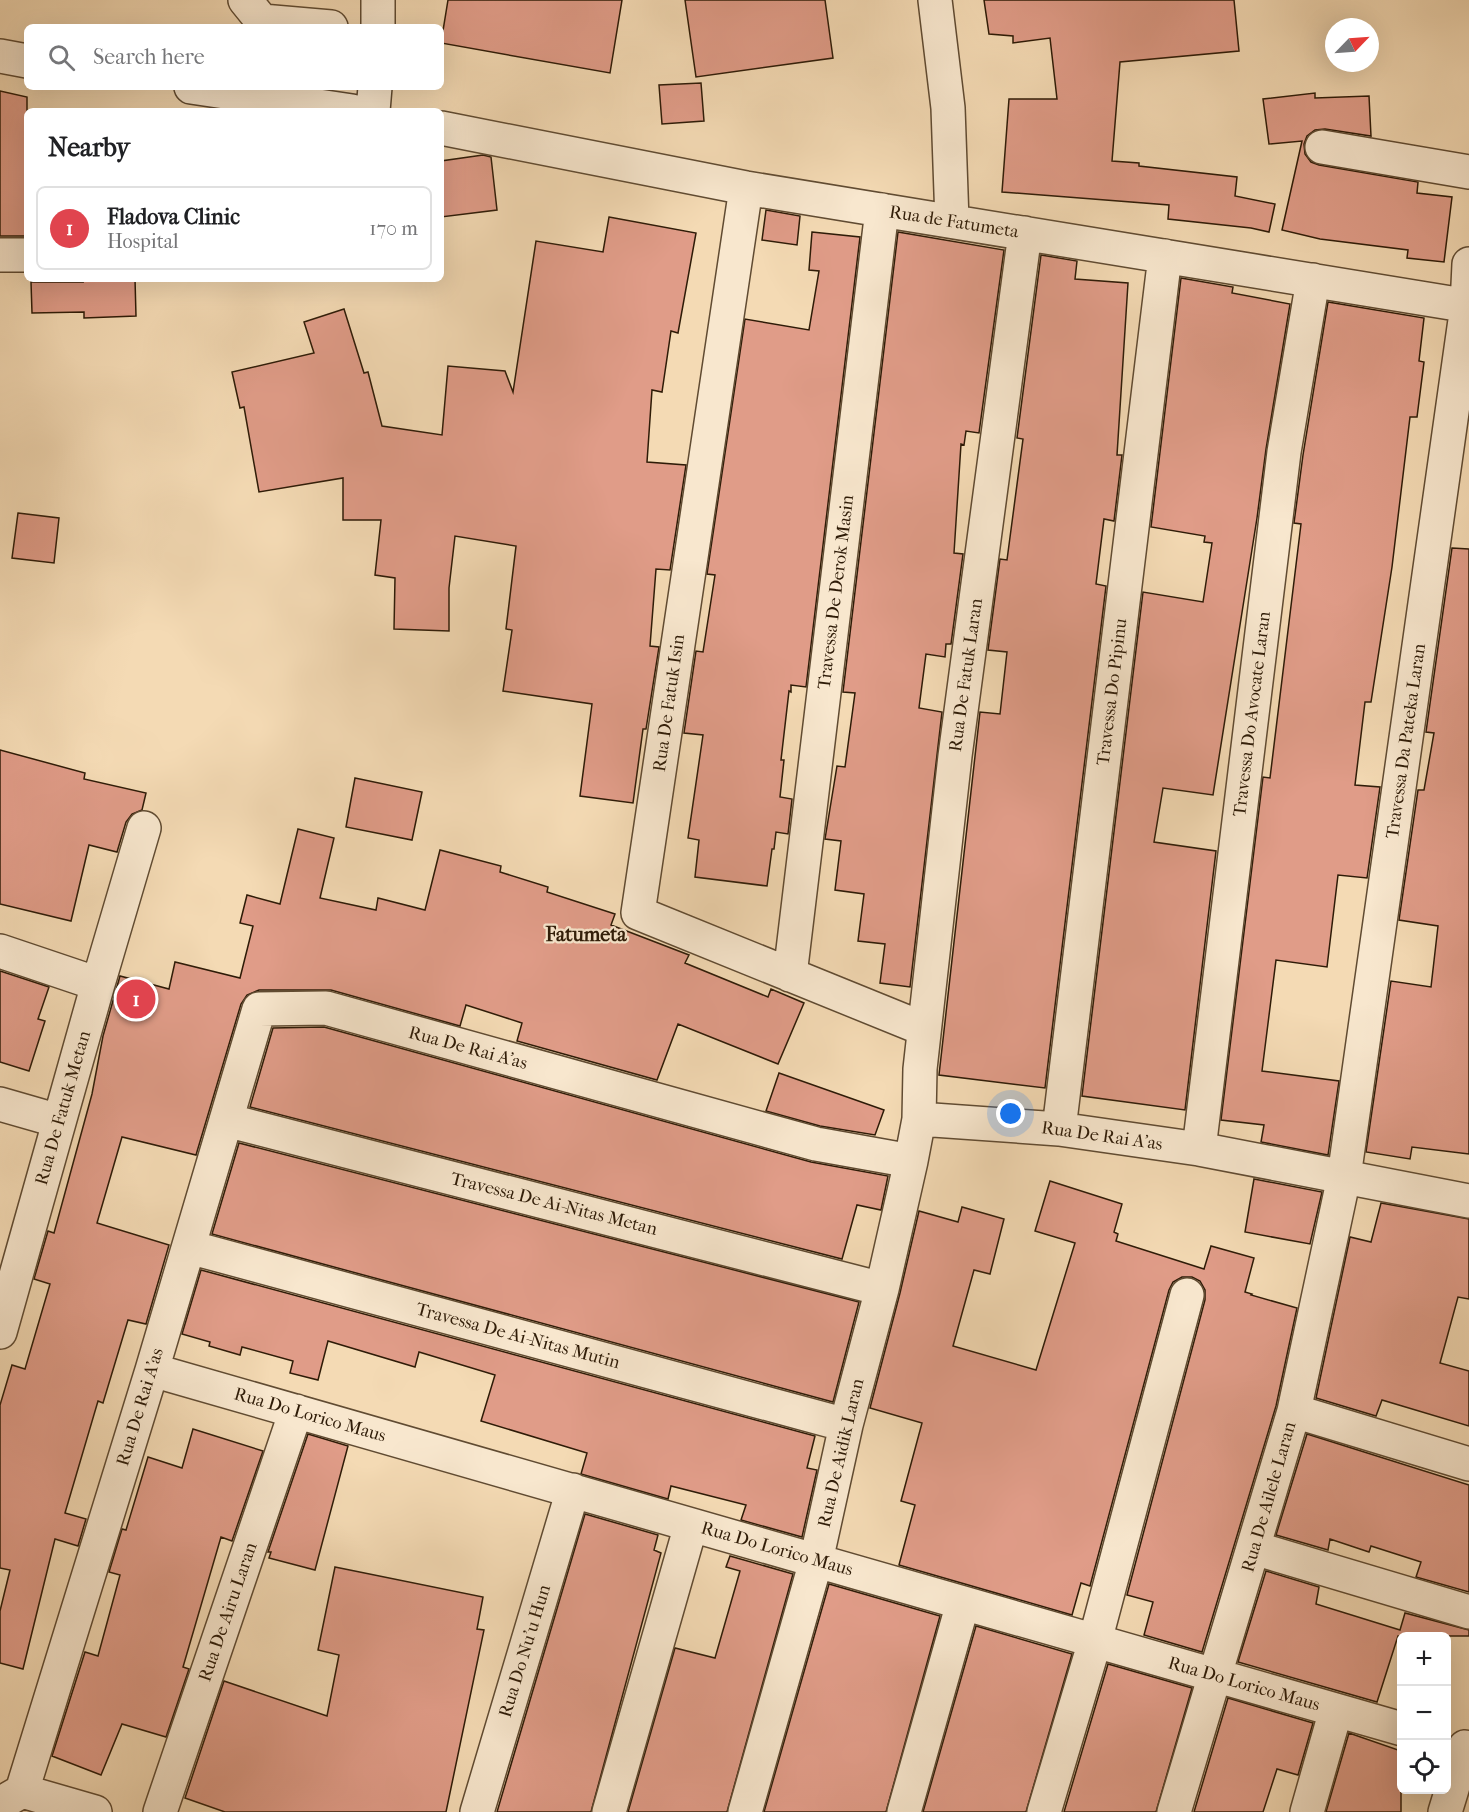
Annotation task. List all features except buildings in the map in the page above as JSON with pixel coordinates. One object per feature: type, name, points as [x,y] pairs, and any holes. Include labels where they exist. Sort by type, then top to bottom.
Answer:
[{"type":"street","points":[[245,0],[262,21],[296,24]]},
{"type":"street","points":[[378,0],[378,24]]},
{"type":"street","points":[[935,0],[948,108],[952,221]]},
{"type":"street","points":[[0,56],[24,60]]},
{"type":"street","points":[[211,90],[332,108]]},
{"type":"street","points":[[373,108],[375,90]]},
{"type":"street","name":"Rua de Fatumeta","points":[[444,129],[746,188],[1468,306]]},
{"type":"street","points":[[1322,147],[1469,172]]},
{"type":"street","name":"Rua De Fatuk Isin","points":[[746,188],[638,914],[924,1029]]},
{"type":"street","name":"Travessa De Derok Masin","points":[[790,975],[882,210]]},
{"type":"street","name":"Rua De Fatuk Laran","points":[[919,1119],[920,1069],[955,756],[1025,233]]},
{"type":"street","points":[[0,255],[24,255]]},
{"type":"street","name":"Travessa Do Pipinu","points":[[1059,1129],[1165,256]]},
{"type":"street","name":"Travessa Da Pateka Laran","points":[[1344,1177],[1468,306],[1469,264]]},
{"type":"street","name":"Travessa Do Avocate Laran","points":[[1199,1149],[1284,452],[1313,280]]},
{"type":"street","name":"Rua De Fatuk Metan","points":[[0,1332],[8,1272],[60,1121],[144,828]]},
{"type":"street","points":[[0,951],[98,984]]},
{"type":"street","name":"Rua De Rai A’as","points":[[11,1797],[152,1370],[259,1009],[326,1008],[816,1144],[911,1161]]},
{"type":"street","points":[[0,1104],[60,1121]]},
{"type":"street","points":[[911,1161],[919,1119]]},
{"type":"street","name":"Rua De Rai A’as","points":[[919,1119],[1059,1129],[1199,1149],[1469,1201]]},
{"type":"street","name":"Travessa De Ai-Nitas Metan","points":[[226,1120],[882,1289]]},
{"type":"street","name":"Rua De Aidik Laran","points":[[745,1812],[816,1561],[846,1425],[882,1289],[911,1161]]},
{"type":"street","name":"Rua De Ailele Laran","points":[[1174,1812],[1294,1411],[1344,1177]]},
{"type":"street","name":"Travessa De Ai-Nitas Mutin","points":[[189,1247],[846,1425]]},
{"type":"street","points":[[1044,1812],[1095,1641],[1187,1295]]},
{"type":"street","name":"Rua Do Lorico Maus","points":[[152,1370],[1397,1728]]},
{"type":"street","name":"Rua De Airu Laran","points":[[160,1812],[296,1411]]},
{"type":"street","points":[[1294,1411],[1469,1464]]},
{"type":"street","name":"Rua Do Nu’u Hun","points":[[477,1812],[573,1490]]},
{"type":"street","points":[[609,1812],[691,1525]]},
{"type":"street","points":[[1254,1548],[1469,1611]]},
{"type":"street","points":[[904,1812],[963,1603]]},
{"type":"street","points":[[1307,1812],[1336,1710]]},
{"type":"street","points":[[1445,1812],[1460,1746]]},
{"type":"street","points":[[11,1797],[95,1812]]},
{"type":"place","name":"Fladova Clinic","points":[[136,999]]},
{"type":"district","name":"Fatumeta","points":[[586,934]]}]
